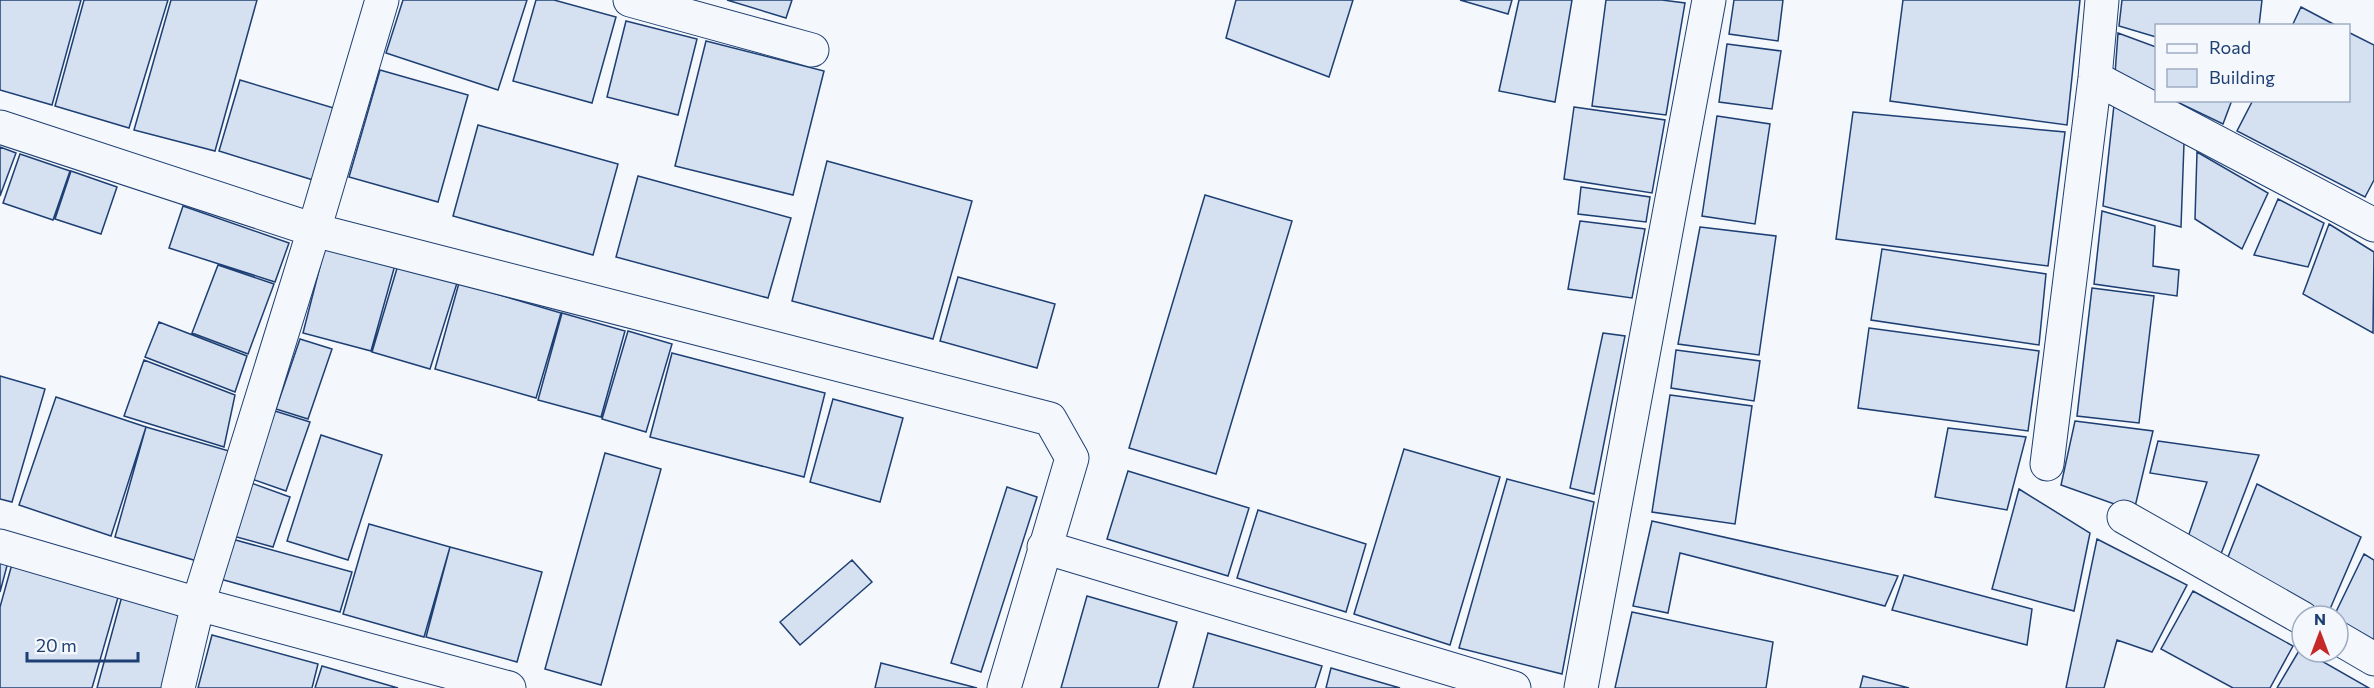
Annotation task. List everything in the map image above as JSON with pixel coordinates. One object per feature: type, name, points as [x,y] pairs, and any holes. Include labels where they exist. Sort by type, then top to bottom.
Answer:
[{"type":"street","points":[[178,688],[198,604],[314,230],[382,0]]},
{"type":"street","points":[[630,0],[812,50]]},
{"type":"street","points":[[1581,688],[1709,0]]},
{"type":"street","points":[[2047,465],[2095,78],[2102,0]]},
{"type":"street","points":[[2095,78],[2374,225]]},
{"type":"street","points":[[0,127],[314,230],[1050,419],[1072,458],[1004,688]]},
{"type":"street","points":[[2124,517],[2290,611]]},
{"type":"street","points":[[0,546],[198,604],[509,688]]},
{"type":"street","points":[[1044,547],[1514,688]]},
{"type":"street","points":[[2350,645],[2374,659]]},
{"type":"building","points":[[0,0],[81,0],[52,105],[0,90]]},
{"type":"building","points":[[84,0],[168,0],[129,128],[55,106]]},
{"type":"building","points":[[171,0],[257,0],[215,151],[134,130]]},
{"type":"building","points":[[403,0],[527,0],[498,90],[386,53]]},
{"type":"building","points":[[536,0],[554,0],[616,17],[592,103],[513,81]]},
{"type":"building","points":[[727,0],[792,0],[786,18]]},
{"type":"building","points":[[1236,0],[1353,0],[1329,77],[1226,38]]},
{"type":"building","points":[[1460,0],[1512,0],[1508,14]]},
{"type":"building","points":[[1519,0],[1572,0],[1555,102],[1499,91]]},
{"type":"building","points":[[1606,0],[1662,0],[1685,3],[1666,115],[1592,106]]},
{"type":"building","points":[[1734,0],[1783,0],[1778,41],[1729,34]]},
{"type":"building","points":[[1903,0],[2080,0],[2067,125],[1890,101]]},
{"type":"building","points":[[2122,0],[2262,0],[2259,24],[2155,24],[2155,37],[2119,26]]},
{"type":"building","points":[[2301,7],[2333,24],[2293,24]]},
{"type":"building","points":[[626,21],[697,39],[678,115],[607,97]]},
{"type":"building","points":[[2118,33],[2155,47],[2155,93],[2115,74]]},
{"type":"building","points":[[2350,33],[2374,45],[2374,180],[2365,197],[2237,131],[2252,102],[2350,102]]},
{"type":"building","points":[[706,41],[824,71],[793,195],[675,166]]},
{"type":"building","points":[[1727,44],[1781,51],[1772,109],[1719,102]]},
{"type":"building","points":[[380,70],[468,95],[438,202],[349,177]]},
{"type":"building","points":[[240,80],[347,112],[326,184],[219,151]]},
{"type":"building","points":[[2177,102],[2231,102],[2223,124]]},
{"type":"building","points":[[2114,105],[2184,143],[2181,227],[2103,206]]},
{"type":"building","points":[[1574,107],[1665,120],[1652,193],[1564,179]]},
{"type":"building","points":[[1853,112],[2065,132],[2048,266],[1836,239]]},
{"type":"building","points":[[1717,116],[1770,124],[1755,224],[1702,216]]},
{"type":"building","points":[[478,125],[618,164],[593,255],[453,216]]},
{"type":"building","points":[[0,147],[16,153],[0,196]]},
{"type":"building","points":[[2197,152],[2268,193],[2242,249],[2195,219]]},
{"type":"building","points":[[20,154],[70,171],[53,220],[3,203]]},
{"type":"building","points":[[827,161],[972,201],[933,339],[792,301]]},
{"type":"building","points":[[71,171],[117,187],[101,234],[55,219]]},
{"type":"building","points":[[638,176],[791,218],[768,298],[616,257]]},
{"type":"building","points":[[1581,187],[1650,197],[1646,222],[1578,214]]},
{"type":"building","points":[[1205,195],[1292,221],[1216,474],[1129,448]]},
{"type":"building","points":[[2278,199],[2324,223],[2308,267],[2254,255]]},
{"type":"building","points":[[183,206],[289,243],[275,282],[169,248]]},
{"type":"building","points":[[2102,211],[2155,226],[2153,266],[2179,270],[2177,296],[2094,284]]},
{"type":"building","points":[[1580,221],[1645,229],[1632,298],[1568,289]]},
{"type":"building","points":[[2329,224],[2374,252],[2373,333],[2303,294]]},
{"type":"building","points":[[1700,227],[1776,236],[1759,355],[1678,344]]},
{"type":"building","points":[[325,247],[395,265],[371,351],[303,333]]},
{"type":"building","points":[[1882,249],[2046,274],[2039,345],[1871,320]]},
{"type":"building","points":[[218,265],[274,284],[248,354],[192,333]]},
{"type":"building","points":[[398,265],[457,283],[430,369],[372,352]]},
{"type":"building","points":[[958,277],[1055,304],[1037,368],[940,341]]},
{"type":"building","points":[[459,283],[561,313],[536,398],[435,369]]},
{"type":"building","points":[[2092,288],[2154,296],[2139,423],[2077,416]]},
{"type":"building","points":[[562,313],[625,331],[601,417],[538,400]]},
{"type":"building","points":[[159,322],[247,356],[235,392],[145,357]]},
{"type":"building","points":[[1869,328],[2039,351],[2028,431],[1858,408]]},
{"type":"building","points":[[628,331],[672,344],[646,432],[602,419]]},
{"type":"building","points":[[1603,333],[1625,336],[1594,494],[1570,488]]},
{"type":"building","points":[[300,339],[332,349],[308,419],[276,409]]},
{"type":"building","points":[[1676,350],[1760,361],[1754,401],[1671,388]]},
{"type":"building","points":[[672,353],[825,393],[804,477],[650,437]]},
{"type":"building","points":[[144,360],[235,395],[224,447],[124,416]]},
{"type":"building","points":[[0,376],[45,389],[12,502],[0,499]]},
{"type":"building","points":[[1670,395],[1752,406],[1735,524],[1652,512]]},
{"type":"building","points":[[56,397],[146,427],[111,536],[19,505]]},
{"type":"building","points":[[833,399],[903,418],[880,502],[810,482]]},
{"type":"building","points":[[275,411],[310,422],[286,491],[252,479]]},
{"type":"building","points":[[2075,421],[2153,431],[2134,511],[2061,485]]},
{"type":"building","points":[[146,427],[229,451],[197,561],[115,537]]},
{"type":"building","points":[[1948,428],[2026,437],[2007,510],[1935,497]]},
{"type":"building","points":[[321,435],[382,455],[348,560],[287,541]]},
{"type":"building","points":[[2158,441],[2259,455],[2219,559],[2188,537],[2207,482],[2150,473]]},
{"type":"building","points":[[1404,449],[1500,477],[1450,645],[1354,614]]},
{"type":"building","points":[[605,453],[661,469],[601,685],[545,669]]},
{"type":"building","points":[[1128,471],[1249,508],[1228,576],[1107,539]]},
{"type":"building","points":[[1507,479],[1594,502],[1562,674],[1459,648]]},
{"type":"building","points":[[251,483],[290,497],[273,547],[233,536]]},
{"type":"building","points":[[2257,484],[2361,537],[2332,604],[2305,604],[2226,562]]},
{"type":"building","points":[[1007,487],[1037,497],[981,672],[951,663]]},
{"type":"building","points":[[2019,489],[2090,533],[2074,611],[1992,589]]},
{"type":"building","points":[[1258,510],[1366,544],[1346,612],[1237,578]]},
{"type":"building","points":[[1652,521],[1898,576],[1885,606],[1680,553],[1668,613],[1633,606]]},
{"type":"building","points":[[369,524],[450,547],[424,637],[343,614]]},
{"type":"building","points":[[232,539],[352,572],[340,612],[220,579]]},
{"type":"building","points":[[2097,539],[2187,585],[2152,652],[2117,640],[2104,688],[2066,688]]},
{"type":"building","points":[[450,547],[542,572],[517,662],[426,637]]},
{"type":"building","points":[[2364,554],[2374,560],[2374,642],[2350,629],[2350,604],[2340,604]]},
{"type":"building","points":[[0,559],[8,562],[0,592]]},
{"type":"building","points":[[852,560],[872,582],[800,645],[780,622]]},
{"type":"building","points":[[12,564],[119,594],[92,688],[0,688],[0,607]]},
{"type":"building","points":[[1904,575],[2032,609],[2027,645],[1892,610]]},
{"type":"building","points":[[2193,591],[2290,644],[2290,651],[2270,688],[2233,688],[2161,649]]},
{"type":"building","points":[[122,596],[185,612],[165,688],[97,688]]},
{"type":"building","points":[[1087,596],[1177,622],[1158,688],[1061,688]]},
{"type":"building","points":[[1632,612],[1773,642],[1766,688],[1615,688]]},
{"type":"building","points":[[1208,633],[1322,666],[1315,688],[1193,688]]},
{"type":"building","points":[[212,635],[318,664],[312,688],[198,688]]},
{"type":"building","points":[[881,663],[977,688],[875,688]]},
{"type":"building","points":[[2291,664],[2327,664],[2369,688],[2277,688]]},
{"type":"building","points":[[322,666],[398,688],[315,688]]},
{"type":"building","points":[[1331,668],[1400,688],[1326,688]]},
{"type":"building","points":[[1863,676],[1909,688],[1860,688]]}]
